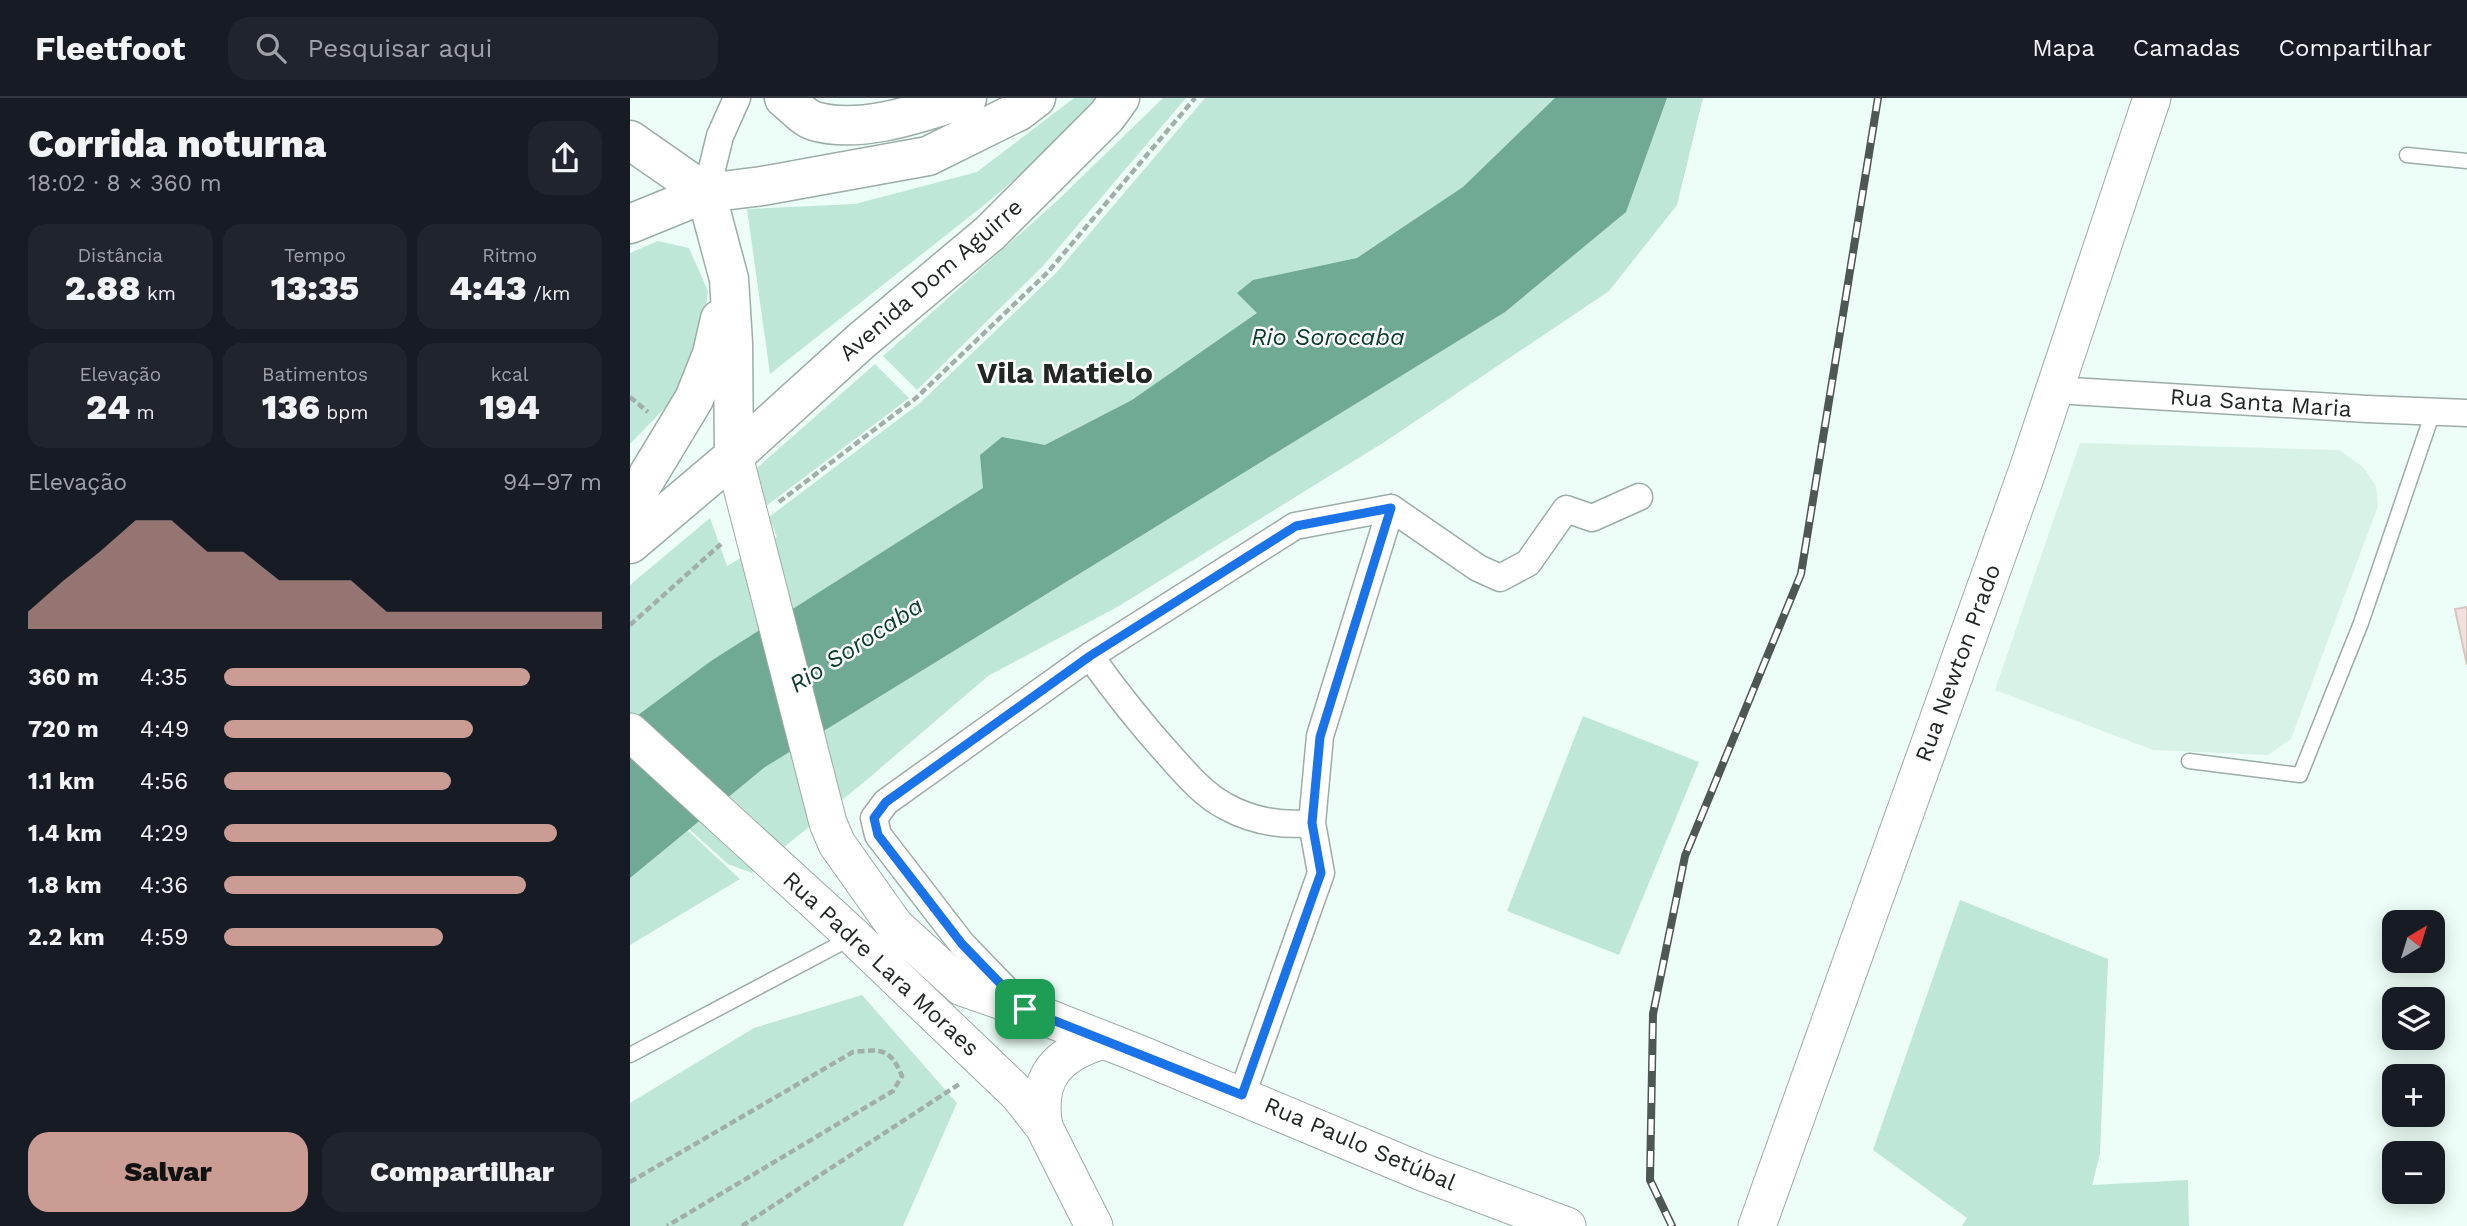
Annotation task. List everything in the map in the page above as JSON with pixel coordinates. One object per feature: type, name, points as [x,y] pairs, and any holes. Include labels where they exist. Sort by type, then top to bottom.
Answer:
[{"type":"main road","points":[[784,98],[812,121],[844,126],[904,118],[967,98]]},
{"type":"main road","points":[[630,225],[706,192],[762,186],[928,156],[1019,111],[1036,98]]},
{"type":"main road","name":"Avenida Dom Aguirre","points":[[630,544],[734,456],[861,341],[990,233],[1107,116],[1120,98]]},
{"type":"main road","name":"Rua Newton Prado","points":[[1757,1226],[2055,390],[2152,98]]},
{"type":"main road","points":[[630,140],[706,192],[729,279],[733,343],[734,456]]},
{"type":"main road","points":[[630,505],[694,399],[712,354],[729,279]]},
{"type":"main road","name":"Rua Paulo Setúbal","points":[[734,456],[828,823],[838,844],[895,926],[962,987],[1025,1009],[1242,1095],[1422,1172],[1567,1226]]},
{"type":"main road","name":"Rua Padre Lara Moraes","points":[[630,732],[854,937],[1019,1095],[1044,1127],[1094,1226]]},
{"type":"main road","points":[[1044,1127],[1040,1106],[1049,1074],[1057,1063],[1071,1052],[1103,1040]]},
{"type":"street","points":[[706,192],[720,136],[737,98]]},
{"type":"street","name":"Rua Santa Maria","points":[[2055,390],[2467,413]]},
{"type":"street","points":[[1025,1009],[962,944],[878,835],[874,818],[886,802],[1090,656],[1296,526],[1391,508],[1478,568],[1500,578],[1528,563],[1566,509],[1592,518],[1639,497]]},
{"type":"street","points":[[1242,1095],[1321,873],[1312,823],[1320,737],[1391,508]]},
{"type":"street","points":[[1090,656],[1131,713],[1190,779],[1223,806],[1256,819],[1292,825],[1312,823]]},
{"type":"lane","points":[[2407,155],[2467,161]]},
{"type":"lane","points":[[2189,761],[2300,775],[2361,623],[2433,412]]},
{"type":"lane","points":[[630,1055],[854,937]]},
{"type":"path","points":[[630,625],[725,541],[754,537],[941,375],[1048,272],[1195,98]]},
{"type":"path","points":[[630,1182],[853,1052],[879,1049],[894,1059],[902,1076],[893,1091],[667,1226]]},
{"type":"path","points":[[742,1226],[989,1064]]},
{"type":"shaded area","points":[[1074,98],[1100,98],[1079,124],[988,202],[770,374],[747,209],[855,204],[977,172]]},
{"type":"shaded area","points":[[1163,98],[1186,98],[1043,266],[917,390],[883,356],[1058,200]]},
{"type":"shaded area","points":[[1205,98],[1703,98],[1677,205],[1609,291],[1386,441],[1119,606],[988,676],[752,873],[728,864],[630,776],[630,585],[710,518],[727,566],[777,537],[769,517],[920,403],[1056,273]]},
{"type":"shaded area","points":[[658,241],[689,248],[708,291],[701,339],[685,387],[630,444],[630,253]]},
{"type":"shaded area","points":[[875,364],[909,398],[761,510],[754,475],[757,468]]},
{"type":"shaded area","points":[[2080,443],[2339,450],[2363,467],[2376,486],[2378,506],[2291,739],[2268,755],[2153,750],[1995,690]]},
{"type":"shaded area","points":[[1583,716],[1699,762],[1619,955],[1507,911]]},
{"type":"shaded area","points":[[630,777],[740,879],[630,945]]},
{"type":"shaded area","points":[[1960,900],[2108,959],[2100,1154],[2092,1185],[2188,1180],[2189,1226],[1962,1226],[1967,1218],[1873,1150]]},
{"type":"shaded area","points":[[862,995],[957,1103],[903,1226],[630,1226],[630,1103],[754,1028]]},
{"type":"water","name":"Rio Sorocaba","points":[[1555,98],[1667,98],[1626,212],[1505,312],[765,767],[630,878],[630,721],[711,661],[983,488],[980,455],[1002,437],[1045,445],[1132,400],[1257,313],[1237,293],[1253,280],[1357,258],[1463,187]]},
{"type":"building","points":[[2467,607],[2467,665],[2455,609]]},
{"type":"railway","points":[[1672,1226],[1650,1180],[1653,1014],[1685,856],[1801,574],[1878,98]]},
{"type":"district","name":"Vila Matielo","points":[[1065,372]]},
{"type":"route","points":[[1391,508],[1320,737],[1312,823],[1321,873],[1242,1095],[1025,1009],[962,944],[878,835],[874,818],[886,802],[1090,656],[1296,526],[1391,508]]}]
